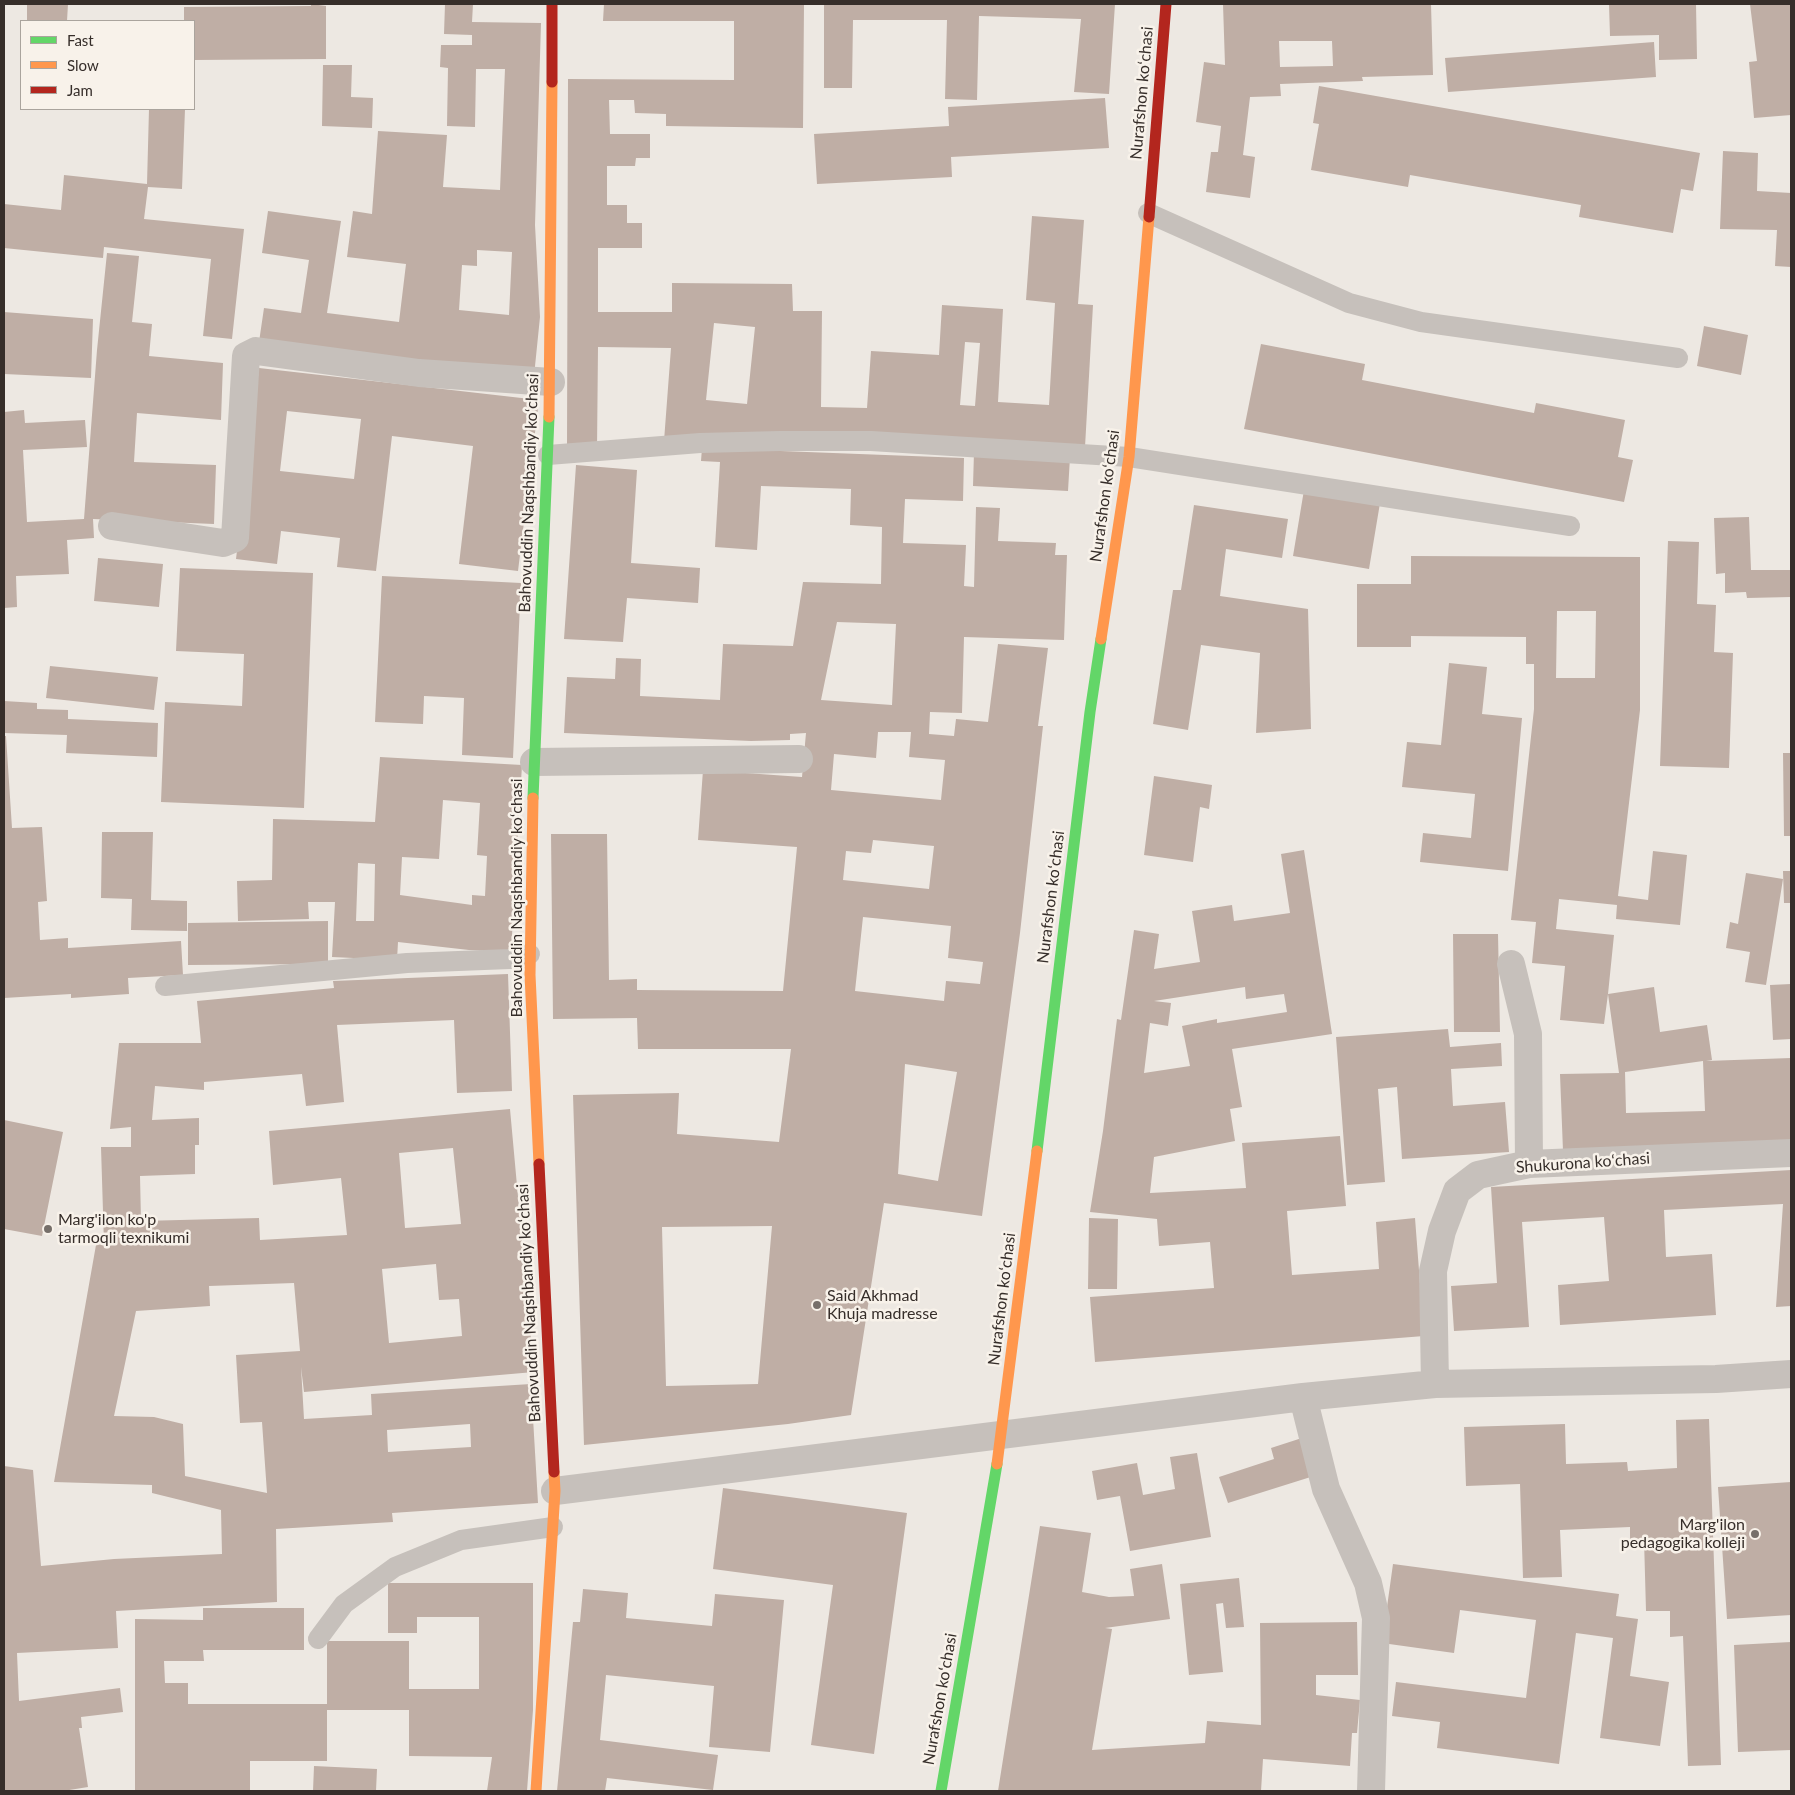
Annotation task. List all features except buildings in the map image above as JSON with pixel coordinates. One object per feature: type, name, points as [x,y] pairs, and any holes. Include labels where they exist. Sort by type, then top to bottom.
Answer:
[{"type":"street","name":"Bahovuddin Naqshbandiy koʻchasi","points":[[536,1791],[555,1491],[530,954],[534,762],[551,382],[552,4]]},
{"type":"street","name":"Nurafshon koʻchasi","points":[[941,1791],[1002,1436],[1090,712],[1129,457],[1166,4]]},
{"type":"street","points":[[112,526],[222,543],[235,538],[246,356],[256,351],[419,373],[551,382]]},
{"type":"street","points":[[534,762],[799,759]]},
{"type":"street","points":[[1512,964],[1528,1034],[1529,1164]]},
{"type":"street","name":"Shukurona koʻchasi","points":[[1435,1384],[1433,1271],[1442,1231],[1457,1191],[1478,1175],[1529,1164],[1791,1153]]},
{"type":"street","points":[[555,1491],[1304,1397],[1435,1384],[1716,1380],[1791,1374]]},
{"type":"street","points":[[1304,1397],[1326,1489],[1368,1583],[1376,1618],[1371,1791]]},
{"type":"lane","points":[[1148,213],[1348,303],[1421,322],[1678,358]]},
{"type":"lane","points":[[548,456],[700,443],[871,441],[1129,457],[1570,526]]},
{"type":"lane","points":[[165,986],[389,965],[510,959],[530,954]]},
{"type":"lane","points":[[318,1639],[344,1604],[395,1566],[461,1540],[553,1527]]},
{"type":"traffic: fast","points":[[533,798],[549,417]]},
{"type":"traffic: fast","points":[[1037,1151],[1090,712],[1101,639]]},
{"type":"traffic: fast","points":[[941,1791],[997,1464]]},
{"type":"traffic: slow","points":[[549,417],[552,82]]},
{"type":"traffic: slow","points":[[1101,639],[1129,457],[1149,217]]},
{"type":"traffic: slow","points":[[533,798],[530,975],[539,1164]]},
{"type":"traffic: slow","points":[[997,1464],[1037,1151]]},
{"type":"traffic: slow","points":[[536,1791],[555,1491],[554,1472]]},
{"type":"traffic: jam","points":[[552,4],[552,82]]},
{"type":"traffic: jam","points":[[1149,217],[1166,4]]},
{"type":"traffic: jam","points":[[539,1164],[554,1472]]},
{"type":"place","name":"Marg'ilon ko'p tarmoqli texnikumi","points":[[48,1229]]},
{"type":"place","name":"Said Akhmad Khuja madresse","points":[[817,1305]]},
{"type":"place","name":"Marg'ilon pedagogika kolleji","points":[[1755,1534]]}]
